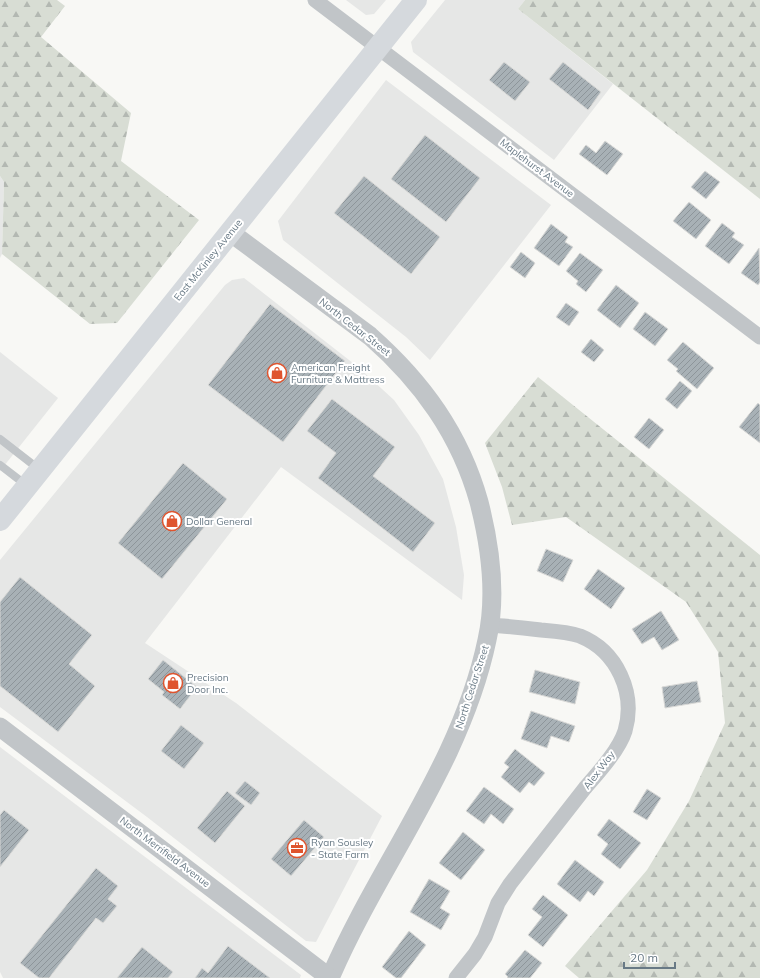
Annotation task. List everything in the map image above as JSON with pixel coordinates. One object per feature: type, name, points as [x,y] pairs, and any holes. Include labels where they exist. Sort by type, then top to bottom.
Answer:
[{"type":"main road","name":"East McKinley Avenue","points":[[0,520],[416,0]]},
{"type":"street","name":"Maplehurst Avenue","points":[[315,0],[760,337]]},
{"type":"street","name":"North Cedar Street","points":[[230,232],[370,336],[391,355],[420,386],[444,420],[464,458],[474,484],[485,525],[491,567],[491,609],[488,639],[478,675],[453,744],[342,951],[330,978]]},
{"type":"street","name":"Alex Way","points":[[456,978],[475,954],[485,937],[498,904],[510,884],[599,771],[619,743],[625,731],[628,711],[626,690],[620,672],[608,655],[597,646],[580,636],[560,632],[490,624]]},
{"type":"street","name":"North Merrifield Avenue","points":[[0,727],[330,978]]},
{"type":"lane","points":[[0,439],[34,478]]},
{"type":"lane","points":[[0,465],[34,478]]},
{"type":"shaded area","points":[[346,0],[386,0],[374,14],[366,15]]},
{"type":"shaded area","points":[[445,0],[525,0],[518,9],[613,84],[554,160],[413,52],[411,42]]},
{"type":"shaded area","points":[[386,80],[551,205],[430,360],[406,337],[283,240],[278,221]]},
{"type":"shaded area","points":[[0,176],[4,182],[2,254],[0,258]]},
{"type":"shaded area","points":[[244,278],[358,367],[394,400],[419,435],[443,479],[456,527],[464,575],[462,600],[281,467],[145,643],[236,703],[382,816],[316,942],[306,941],[147,817],[0,707],[0,560],[225,285],[232,280]]},
{"type":"shaded area","points":[[0,352],[58,398],[0,471]]},
{"type":"shaded area","points":[[0,747],[301,975],[300,978],[3,978],[0,972]]},
{"type":"green space","points":[[0,0],[57,0],[65,6],[41,37],[131,113],[121,161],[199,220],[117,323],[90,324],[2,254],[4,182],[0,176]]},
{"type":"green space","points":[[525,0],[760,0],[760,199],[518,9]]},
{"type":"green space","points":[[538,377],[760,555],[760,978],[579,978],[565,966],[647,870],[689,801],[725,723],[718,652],[686,602],[566,517],[512,525],[502,487],[485,443]]},
{"type":"building","points":[[504,62],[530,82],[515,101],[489,80]]},
{"type":"building","points":[[563,62],[601,92],[588,110],[549,79]]},
{"type":"building","points":[[425,135],[480,178],[446,222],[391,179]]},
{"type":"building","points":[[605,141],[623,154],[607,175],[579,154],[586,145],[596,153]]},
{"type":"building","points":[[705,171],[720,182],[706,199],[691,187]]},
{"type":"building","points":[[364,176],[440,237],[411,274],[334,213]]},
{"type":"building","points":[[689,202],[711,220],[696,239],[673,221]]},
{"type":"building","points":[[722,223],[735,233],[732,237],[744,245],[729,264],[705,246]]},
{"type":"building","points":[[551,224],[568,237],[565,242],[573,247],[559,266],[534,248]]},
{"type":"building","points":[[759,248],[760,282],[758,285],[741,273]]},
{"type":"building","points":[[521,252],[535,263],[525,278],[510,267]]},
{"type":"building","points":[[580,253],[603,270],[586,292],[576,284],[578,281],[566,271]]},
{"type":"building","points":[[616,285],[639,303],[620,328],[597,310]]},
{"type":"building","points":[[566,303],[579,312],[569,326],[556,317]]},
{"type":"building","name":"American Freight Furniture & Mattress","points":[[270,304],[345,361],[283,442],[208,385]]},
{"type":"building","points":[[645,312],[668,329],[655,346],[633,329]]},
{"type":"building","points":[[591,339],[604,350],[594,362],[581,352]]},
{"type":"building","points":[[683,342],[714,368],[697,389],[676,371],[678,369],[667,360]]},
{"type":"building","points":[[680,381],[692,391],[677,409],[665,399]]},
{"type":"building","points":[[332,399],[395,447],[373,476],[435,523],[413,552],[318,478],[336,453],[307,431]]},
{"type":"building","points":[[758,403],[760,405],[760,443],[739,427]]},
{"type":"building","points":[[649,418],[664,430],[649,449],[634,437]]},
{"type":"building","name":"Dollar General","points":[[183,463],[227,499],[162,579],[118,543]]},
{"type":"building","points":[[546,549],[573,560],[563,582],[537,571]]},
{"type":"building","points":[[598,569],[625,588],[611,609],[584,589]]},
{"type":"building","points":[[20,577],[92,635],[69,664],[95,686],[58,732],[0,686],[0,602]]},
{"type":"building","points":[[661,611],[679,640],[662,650],[654,637],[642,644],[632,629]]},
{"type":"building","name":"Precision Door Inc.","points":[[163,660],[197,687],[180,709],[162,695],[164,692],[148,679]]},
{"type":"building","points":[[535,670],[580,682],[575,704],[529,692]]},
{"type":"building","points":[[697,681],[701,702],[665,708],[662,687]]},
{"type":"building","points":[[531,711],[575,726],[569,742],[551,736],[547,748],[521,739]]},
{"type":"building","points":[[181,725],[204,743],[184,769],[161,751]]},
{"type":"building","points":[[515,749],[545,773],[534,786],[529,782],[520,793],[501,777],[509,767],[504,763]]},
{"type":"building","points":[[245,781],[260,793],[251,805],[235,793]]},
{"type":"building","points":[[484,787],[514,809],[503,824],[491,814],[484,824],[466,811]]},
{"type":"building","points":[[647,789],[661,798],[647,820],[633,812]]},
{"type":"building","points":[[227,791],[245,806],[215,843],[197,828]]},
{"type":"building","points":[[4,810],[29,830],[0,867],[0,815]]},
{"type":"building","points":[[609,819],[641,843],[620,869],[601,854],[608,844],[597,835]]},
{"type":"building","name":"Ryan Sousley - State Farm","points":[[304,820],[324,837],[291,876],[271,859]]},
{"type":"building","points":[[463,832],[485,850],[461,880],[439,863]]},
{"type":"building","points":[[575,860],[604,882],[594,896],[588,891],[580,902],[557,884]]},
{"type":"building","points":[[96,868],[118,886],[108,899],[117,906],[103,923],[96,918],[49,978],[39,978],[20,963]]},
{"type":"building","points":[[429,879],[450,891],[440,908],[450,914],[441,930],[410,912]]},
{"type":"building","points":[[543,895],[568,915],[543,947],[528,935],[542,917],[532,909]]},
{"type":"building","points":[[409,931],[426,945],[401,978],[396,978],[382,967]]},
{"type":"building","points":[[228,946],[270,978],[195,978],[202,968],[208,973]]},
{"type":"building","points":[[142,947],[173,972],[168,978],[117,978]]},
{"type":"building","points":[[525,950],[542,963],[530,978],[507,978],[508,977],[505,974]]},
{"type":"place","name":"American Freight Furniture & Mattress","points":[[277,373]]},
{"type":"place","name":"Dollar General","points":[[172,521]]},
{"type":"place","name":"Precision Door Inc.","points":[[173,683]]},
{"type":"place","name":"Ryan Sousley - State Farm","points":[[297,848]]}]
